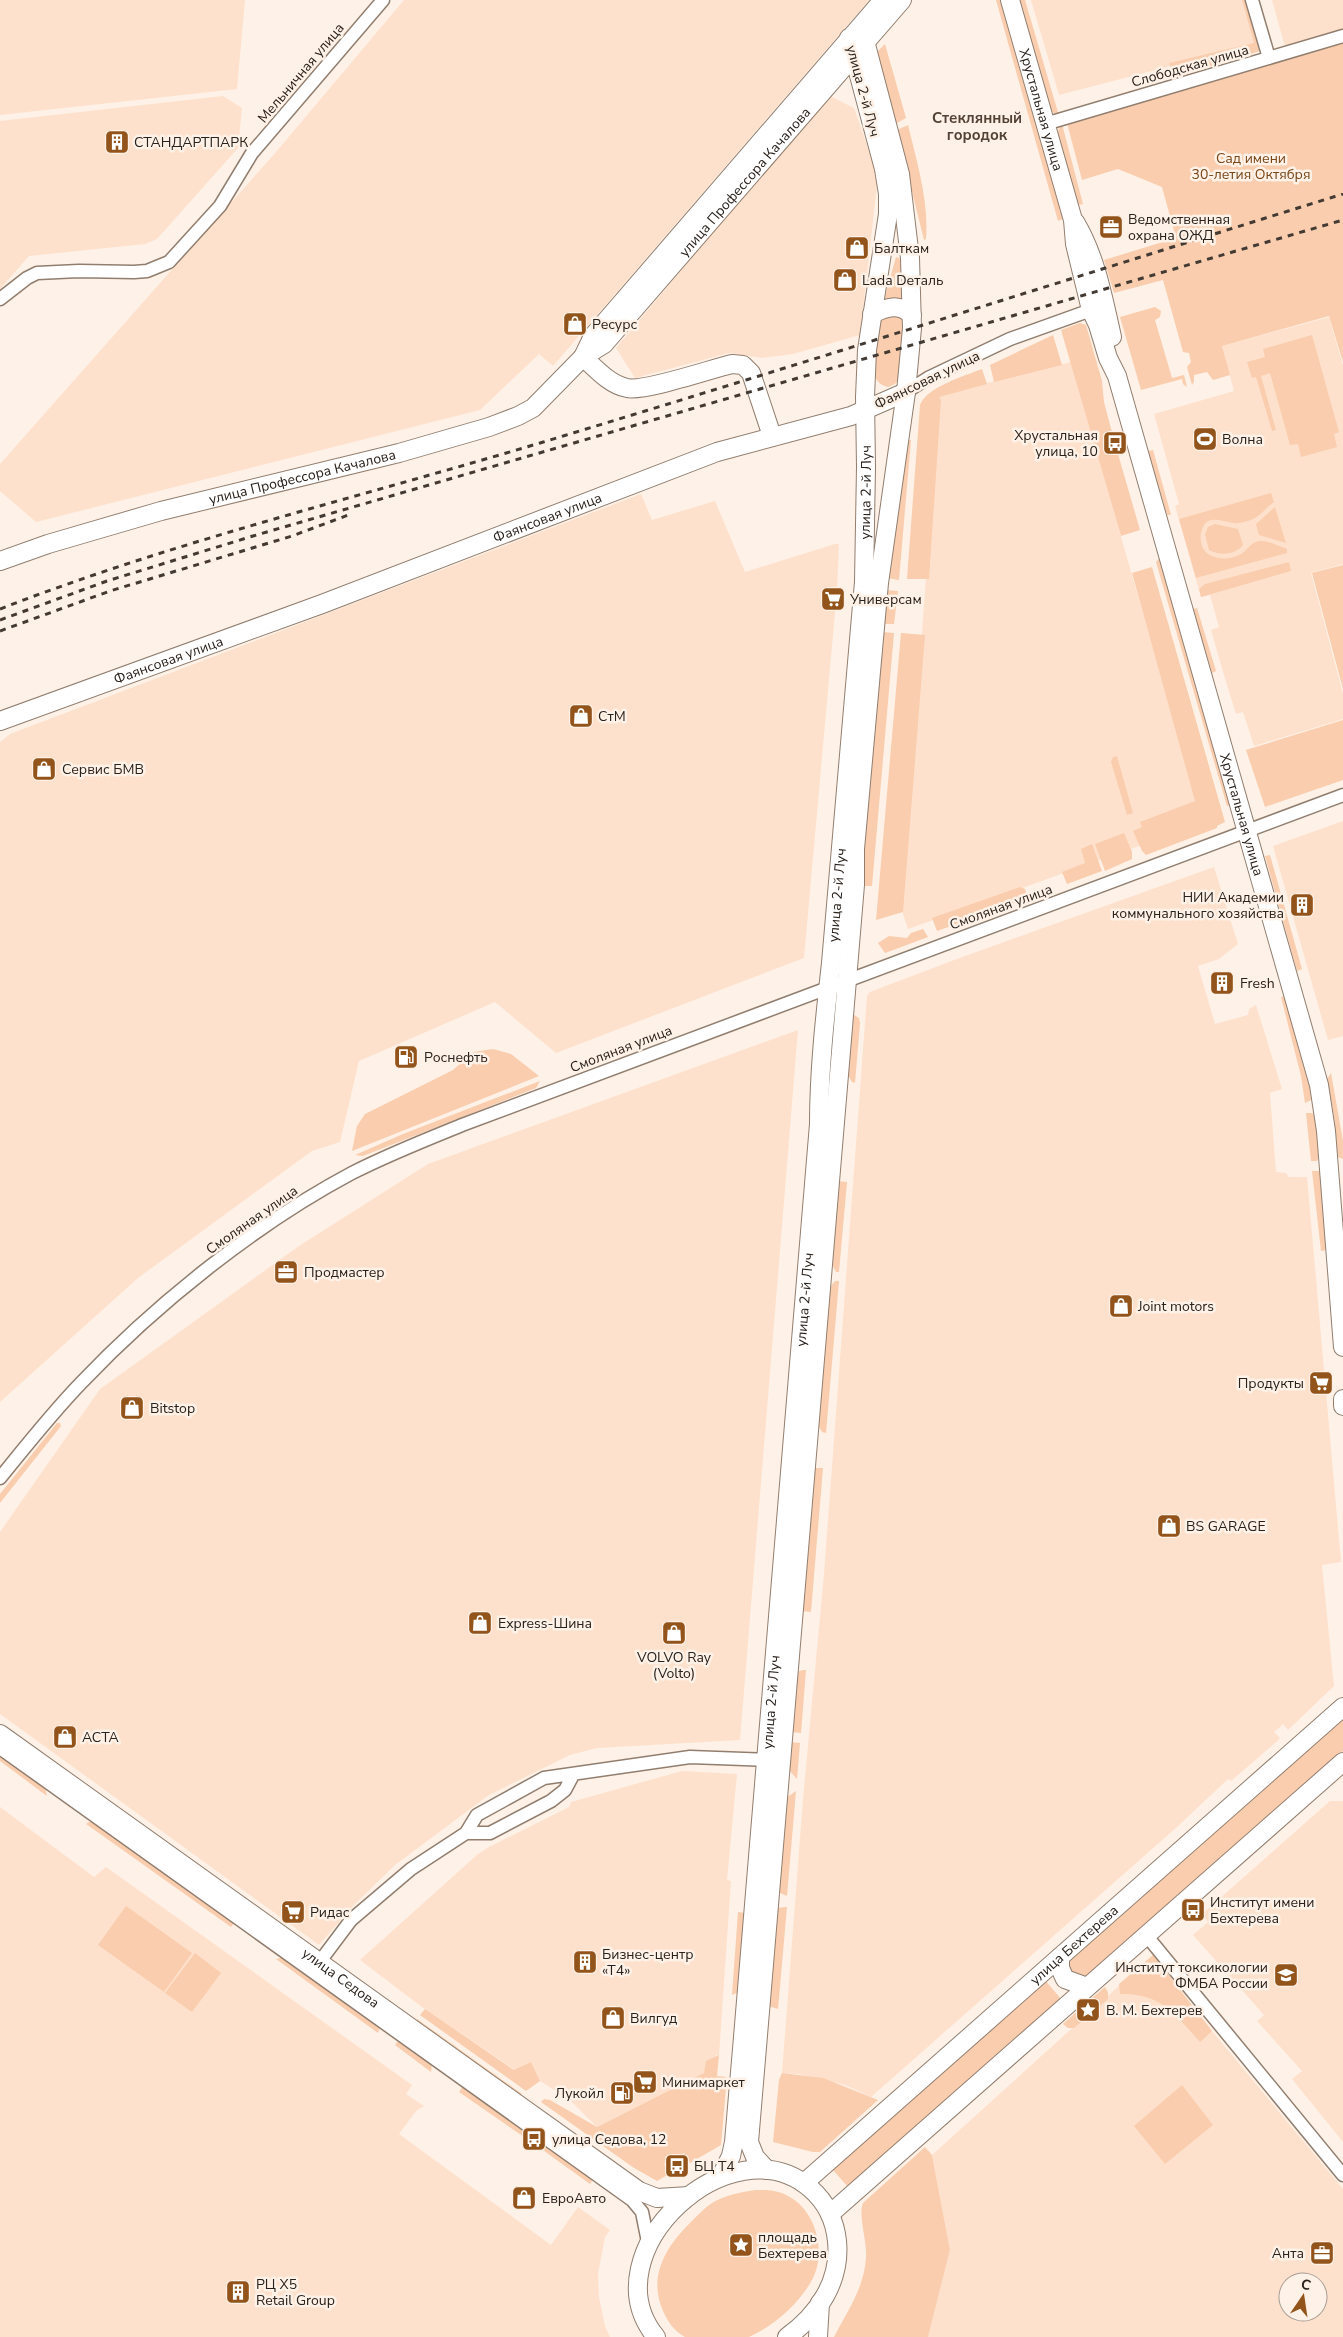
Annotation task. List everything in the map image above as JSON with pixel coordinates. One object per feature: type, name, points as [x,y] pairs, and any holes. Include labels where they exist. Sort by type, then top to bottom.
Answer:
[{"type":"street","name":"Мельничная улица","points":[[0,299],[27,278],[37,274],[79,271],[147,271],[169,262],[220,206],[252,153],[383,0]]},
{"type":"street","name":"улица Профессора Качалова","points":[[856,45],[883,0]]},
{"type":"street","name":"улица Профессора Качалова","points":[[0,561],[48,544],[161,512],[400,453],[489,427],[533,408],[583,357],[593,336],[856,45],[902,0]]},
{"type":"street","name":"Хрустальная улица","points":[[1010,0],[1073,220],[1075,244],[1091,310],[1098,325],[1108,358],[1117,376],[1314,1065],[1323,1106],[1343,1348]]},
{"type":"street","points":[[1252,0],[1269,58]]},
{"type":"street","name":"Слободская улица","points":[[1045,124],[1343,36]]},
{"type":"street","name":"улица 2-й Луч","points":[[767,2170],[755,2157],[749,2142],[819,1124],[819,1083],[864,582],[866,370],[872,314],[886,238],[888,194],[856,45]]},
{"type":"street","name":"улица 2-й Луч","points":[[721,2176],[731,2156],[734,2142],[774,1760],[856,885],[855,849],[878,592],[906,392],[912,316],[907,232],[900,174],[856,45]]},
{"type":"street","name":"Хрустальная улица","points":[[1073,220],[1088,245],[1096,269],[1116,355],[1117,376]]},
{"type":"street","points":[[872,314],[890,307],[900,307],[912,316]]},
{"type":"street","name":"Фаянсовая улица","points":[[0,721],[314,607],[700,458],[772,436],[851,416],[906,392],[928,378],[1010,339],[1091,310]]},
{"type":"street","points":[[583,357],[611,381],[627,388],[644,388],[732,364],[743,365],[751,373],[772,436]]},
{"type":"street","name":"Смоляная улица","points":[[0,1478],[82,1382],[143,1324],[208,1268],[324,1189],[376,1161],[422,1141],[847,980],[1343,795]]},
{"type":"street","points":[[1343,1399],[1343,1406]]},
{"type":"street","name":"улица Бехтерева","points":[[804,2183],[1342,1709]]},
{"type":"street","name":"улица Седова","points":[[0,1734],[632,2200],[642,2212],[648,2242]]},
{"type":"street","name":"улица Седова","points":[[0,1748],[639,2191],[657,2198],[689,2196]]},
{"type":"street","points":[[316,1967],[351,1920],[411,1869],[466,1833],[477,1815],[544,1778],[690,1757],[774,1760]]},
{"type":"street","points":[[830,2214],[1343,1762]]},
{"type":"street","points":[[466,1833],[490,1833],[551,1801],[565,1790],[573,1775]]},
{"type":"street","points":[[1146,1936],[1343,2175]]},
{"type":"street","points":[[1060,1957],[1060,1968],[1066,1979],[1071,1983],[1086,1987]]},
{"type":"street","points":[[651,2335],[641,2310],[638,2296],[640,2265],[648,2242],[689,2196],[721,2176],[748,2170],[767,2170],[791,2176],[804,2183],[819,2196],[830,2214],[836,2234],[837,2267],[828,2292],[797,2329],[787,2337]]},
{"type":"street","points":[[818,2337],[820,2303]]},
{"type":"shaded area","points":[[0,0],[245,0],[237,89],[0,115]]},
{"type":"shaded area","points":[[404,0],[869,0],[553,366],[539,354],[480,410],[36,522],[0,491],[0,464],[276,152]]},
{"type":"shaded area","points":[[1031,0],[1243,0],[1256,44],[1059,95]]},
{"type":"shaded area","points":[[1272,0],[1343,0],[1343,30],[1285,47]]},
{"type":"shaded area","points":[[828,95],[854,108],[878,176],[860,335],[793,354],[762,358],[729,353],[635,378],[616,348]]},
{"type":"shaded area","points":[[223,96],[242,108],[238,148],[157,239],[145,244],[29,256],[0,289],[0,121]]},
{"type":"shaded area","points":[[1329,317],[1343,366],[1343,564],[1311,573],[1343,694],[1343,719],[1254,746],[1243,712],[1236,714],[1223,672],[1211,630],[1219,627],[1210,595],[1201,597],[1175,506],[1179,504],[1154,414],[1234,391],[1222,346]]},
{"type":"shaded area","points":[[1071,362],[1203,823],[908,929],[902,911],[939,395]]},
{"type":"shaded area","points":[[641,494],[652,520],[715,501],[745,572],[839,544],[837,590],[804,958],[556,1053],[495,1002],[359,1061],[340,1142],[312,1151],[138,1278],[0,1402],[0,742],[10,734]]},
{"type":"shaded area","points":[[1343,821],[1343,1036],[1328,1040],[1273,846]]},
{"type":"shaded area","points":[[1214,867],[1238,944],[1219,959],[1198,966],[1215,1024],[1248,1015],[1249,1009],[1256,1005],[1282,1089],[1270,1093],[1276,1172],[1286,1173],[1289,1177],[1307,1177],[1341,1562],[1322,1565],[1334,1686],[1288,1730],[1283,1724],[1274,1732],[1280,1738],[1273,1745],[1231,1781],[1228,1779],[1177,1827],[871,2097],[845,2085],[798,2074],[782,2073],[803,1799],[824,1574],[867,996],[870,992],[954,960]]},
{"type":"shaded area","points":[[798,1030],[740,1740],[597,1748],[570,1755],[489,1795],[395,1865],[353,1906],[319,1945],[0,1714],[0,1532],[100,1389],[299,1246],[428,1164]]},
{"type":"shaded area","points":[[682,1771],[737,1774],[727,1880],[731,1881],[719,2055],[716,2055],[705,2073],[597,2127],[569,2099],[540,2081],[531,2062],[515,2070],[422,2007],[360,1960],[478,1854],[489,1847],[569,1807],[571,1802]]},
{"type":"shaded area","name":"Институт токсикологии ФМБА России","points":[[1330,1801],[1343,1801],[1343,2142],[1292,2079],[1302,2071],[1257,2021],[1264,2015],[1193,1935],[1208,1922],[1202,1914]]},
{"type":"shaded area","points":[[0,1807],[94,1877],[106,1867],[412,2085],[406,2094],[424,2106],[416,2111],[399,2134],[551,2245],[578,2207],[610,2230],[605,2237],[598,2274],[599,2297],[605,2326],[610,2337],[0,2337]]},
{"type":"shaded area","points":[[1153,1955],[1212,2031],[1343,2189],[1343,2337],[928,2337],[950,2250],[932,2155]]},
{"type":"green space","points":[[996,0],[1000,0],[1063,219],[1058,221]]},
{"type":"green space","points":[[1019,0],[1025,0],[1059,116],[1051,111]]},
{"type":"green space","points":[[1242,0],[1246,0],[1260,51],[1174,77],[1169,63],[1254,43]]},
{"type":"green space","name":"Сад имени 30-летия Октября","points":[[1343,43],[1343,362],[1329,316],[1222,346],[1230,375],[1213,380],[1207,372],[1194,375],[1192,385],[1187,367],[1191,362],[1189,353],[1183,352],[1163,280],[1114,293],[1104,260],[1176,238],[1162,187],[1118,169],[1082,180],[1067,123]]},
{"type":"green space","points":[[885,44],[906,118],[895,124],[877,52]]},
{"type":"green space","points":[[1062,124],[1083,204],[1078,205],[1057,132]]},
{"type":"green space","points":[[908,125],[924,196],[926,239],[924,240],[897,130]]},
{"type":"green space","points":[[896,257],[901,259],[903,301],[884,300]]},
{"type":"green space","points":[[1155,307],[1161,311],[1160,317],[1155,320],[1172,378],[1184,375],[1187,387],[1183,384],[1182,379],[1141,390],[1120,317]]},
{"type":"green space","points":[[893,315],[901,317],[905,322],[900,378],[895,384],[888,387],[880,383],[875,377],[873,359],[880,320]]},
{"type":"green space","points":[[1080,323],[1086,325],[1102,381],[1104,402],[1113,440],[1140,530],[1121,536],[1061,330]]},
{"type":"green space","points":[[1053,335],[1062,365],[994,382],[990,365]]},
{"type":"green space","points":[[1312,335],[1339,432],[1334,434],[1337,447],[1301,457],[1298,444],[1290,445],[1270,373],[1261,376],[1276,430],[1272,431],[1256,377],[1252,378],[1247,362],[1265,357],[1263,349]]},
{"type":"green space","points":[[982,369],[987,384],[939,397],[941,400],[929,579],[907,579],[920,405],[930,393],[938,388]]},
{"type":"green space","points":[[905,440],[911,440],[899,580],[887,578]]},
{"type":"green space","points":[[1153,450],[1171,515],[1167,515],[1148,451]]},
{"type":"green space","points":[[1271,493],[1274,502],[1253,519],[1238,523],[1213,520],[1206,523],[1201,532],[1201,544],[1208,554],[1218,558],[1234,557],[1257,541],[1271,543],[1287,549],[1287,553],[1196,578],[1179,519]]},
{"type":"green space","points":[[1275,507],[1286,543],[1259,535],[1256,524]]},
{"type":"green space","points":[[1215,524],[1238,529],[1243,545],[1236,551],[1227,554],[1209,550],[1205,534],[1208,527]]},
{"type":"green space","points":[[1160,557],[1231,805],[1227,806],[1156,562]]},
{"type":"green space","points":[[1289,562],[1291,571],[1201,597],[1199,589],[1205,584]]},
{"type":"green space","points":[[1343,565],[1343,689],[1312,573]]},
{"type":"green space","points":[[1152,567],[1225,822],[1217,826],[1217,828],[1146,855],[1142,851],[1133,831],[1142,827],[1140,822],[1195,801],[1132,573]]},
{"type":"green space","points":[[885,590],[898,591],[894,624],[882,624]]},
{"type":"green space","points":[[1197,608],[1216,671],[1212,673],[1193,609]]},
{"type":"green space","points":[[882,632],[894,633],[872,886],[865,886],[863,846]]},
{"type":"green space","points":[[901,633],[925,635],[903,912],[876,920]]},
{"type":"green space","points":[[1343,720],[1343,780],[1265,807],[1246,750]]},
{"type":"green space","points":[[1117,756],[1133,813],[1127,815],[1111,762],[1113,757]]},
{"type":"green space","points":[[1124,833],[1132,852],[1132,859],[1105,871],[1095,844]]},
{"type":"green space","points":[[1092,844],[1102,871],[1067,884],[1062,872],[1085,863],[1081,849]]},
{"type":"green space","points":[[1270,855],[1302,969],[1297,971],[1265,856]]},
{"type":"green space","points":[[1020,887],[1025,889],[1027,896],[1025,899],[937,931],[932,918]]},
{"type":"green space","points":[[923,929],[928,937],[885,953],[878,943],[889,936],[907,938],[911,933]]},
{"type":"green space","points":[[1285,996],[1312,1095],[1311,1100],[1305,1103],[1301,1076],[1281,997]]},
{"type":"green space","points":[[851,1013],[859,1018],[860,1023],[855,1083],[852,1082],[846,1072]]},
{"type":"green space","points":[[493,1049],[511,1054],[539,1076],[352,1151],[357,1126],[365,1114],[453,1070],[473,1052]]},
{"type":"green space","points":[[1331,1073],[1343,1141],[1343,1159],[1338,1157],[1337,1153],[1334,1116],[1327,1079]]},
{"type":"green space","points":[[540,1081],[536,1088],[363,1156],[355,1155],[403,1134]]},
{"type":"green space","points":[[1306,1113],[1312,1113],[1316,1117],[1319,1157],[1317,1161],[1311,1161]]},
{"type":"green space","points":[[1312,1171],[1319,1171],[1321,1176],[1327,1246],[1326,1250],[1321,1251]]},
{"type":"green space","points":[[837,1181],[847,1182],[839,1272],[836,1272],[830,1261]]},
{"type":"green space","points":[[835,1281],[839,1281],[826,1433],[822,1432],[817,1423],[828,1290]]},
{"type":"green space","points":[[57,1423],[60,1423],[61,1426],[0,1503],[0,1494]]},
{"type":"green space","points":[[813,1468],[823,1468],[811,1612],[801,1611]]},
{"type":"green space","points":[[806,1670],[801,1733],[791,1732],[796,1672]]},
{"type":"green space","points":[[1343,1718],[1343,1751],[1088,1976],[1075,1979],[1067,1965],[1068,1961]]},
{"type":"green space","points":[[790,1742],[800,1743],[797,1779],[788,1769]]},
{"type":"green space","points":[[0,1755],[45,1788],[47,1796],[0,1761]]},
{"type":"green space","points":[[796,1791],[787,1896],[778,1892],[786,1798]]},
{"type":"green space","points":[[94,1822],[234,1923],[231,1927],[86,1824]]},
{"type":"green space","points":[[126,1906],[192,1953],[164,1992],[98,1945]]},
{"type":"green space","points":[[787,1907],[778,2009],[768,2006],[776,1908]]},
{"type":"green space","points":[[738,1912],[746,1913],[739,1992],[732,1995]]},
{"type":"green space","points":[[195,1953],[221,1973],[192,2012],[165,1993]]},
{"type":"green space","points":[[1153,1955],[1212,2031],[1200,2042],[1175,2014],[1157,2001],[1146,1997],[1120,1994],[1119,1984]]},
{"type":"green space","points":[[284,1958],[380,2027],[378,2033],[276,1959]]},
{"type":"green space","points":[[1045,1980],[1061,1999],[848,2187],[832,2169]]},
{"type":"green space","points":[[1105,1987],[1108,1992],[1108,1999],[1074,2028],[1068,2028],[1063,2024],[1082,2007],[1087,2012],[1090,2010],[1085,2004]]},
{"type":"green space","points":[[425,2009],[514,2070],[531,2062],[540,2081],[526,2091],[420,2015]]},
{"type":"green space","points":[[417,2019],[522,2094],[519,2096],[417,2023]]},
{"type":"green space","points":[[398,2041],[432,2064],[431,2072],[395,2045]]},
{"type":"green space","points":[[719,2055],[717,2076],[727,2077],[721,2145],[690,2163],[684,2153],[664,2164],[669,2174],[657,2181],[634,2168],[541,2102],[544,2099],[550,2100],[597,2127],[704,2073],[706,2061]]},
{"type":"green space","points":[[782,2073],[823,2078],[878,2100],[820,2152],[773,2142],[779,2080]]},
{"type":"green space","points":[[1182,2085],[1213,2125],[1165,2164],[1134,2126]]},
{"type":"green space","points":[[463,2086],[528,2132],[524,2137],[459,2092]]},
{"type":"green space","points":[[543,2143],[593,2179],[590,2184],[540,2148]]},
{"type":"green space","points":[[925,2147],[932,2155],[950,2250],[928,2337],[834,2337],[859,2288],[865,2268],[866,2250],[862,2215],[863,2203]]},
{"type":"green space","points":[[756,2190],[775,2191],[786,2195],[796,2201],[811,2220],[816,2231],[819,2255],[813,2278],[801,2296],[786,2312],[768,2327],[749,2337],[685,2337],[669,2322],[659,2298],[658,2275],[666,2253],[680,2233],[712,2203],[733,2194]]},
{"type":"railway","points":[[0,609],[133,562],[200,541],[540,443],[1343,194]]},
{"type":"railway","points":[[0,620],[107,581],[253,536],[1343,220]]},
{"type":"railway","points":[[0,631],[110,591],[292,536],[351,514]]},
{"type":"place","name":"СТАНДАРТПАРК","points":[[117,142]]},
{"type":"place","name":"Ведомственная охрана ОЖД","points":[[1111,227]]},
{"type":"place","name":"Балткам","points":[[857,248]]},
{"type":"place","name":"Lada Dеталь","points":[[845,280]]},
{"type":"place","name":"Ресурс","points":[[575,324]]},
{"type":"place","name":"Волна","points":[[1205,439]]},
{"type":"place","name":"Хрустальная улица, 10","points":[[1115,443]]},
{"type":"place","name":"Универсам","points":[[833,599]]},
{"type":"place","name":"СтМ","points":[[581,716]]},
{"type":"place","name":"Сервис БМВ","points":[[44,769]]},
{"type":"place","name":"НИИ Академии коммунального хозяйства","points":[[1302,905]]},
{"type":"place","name":"Fresh","points":[[1222,983]]},
{"type":"place","name":"Роснефть","points":[[406,1057]]},
{"type":"place","name":"Продмастер","points":[[286,1272]]},
{"type":"place","name":"Joint motors","points":[[1121,1306]]},
{"type":"place","name":"Продукты","points":[[1321,1383]]},
{"type":"place","name":"Bitstop","points":[[132,1408]]},
{"type":"place","name":"BS GARAGE","points":[[1169,1526]]},
{"type":"place","name":"Express-Шина","points":[[480,1623]]},
{"type":"place","name":"VOLVO Ray (Volto)","points":[[674,1633]]},
{"type":"place","name":"АСТА","points":[[65,1737]]},
{"type":"place","name":"Институт имени Бехтерева","points":[[1193,1910]]},
{"type":"place","name":"Ридас","points":[[293,1912]]},
{"type":"place","name":"Бизнес-центр «Т4»","points":[[585,1962]]},
{"type":"place","name":"Институт токсикологии ФМБА России","points":[[1286,1975]]},
{"type":"place","name":"В. М. Бехтерев","points":[[1088,2010]]},
{"type":"place","name":"Вилгуд","points":[[613,2018]]},
{"type":"place","name":"Минимаркет","points":[[645,2082]]},
{"type":"place","name":"Лукойл","points":[[622,2093]]},
{"type":"place","name":"улица Седова, 12","points":[[534,2139]]},
{"type":"place","name":"БЦ Т4","points":[[677,2166]]},
{"type":"place","name":"ЕвроАвто","points":[[524,2198]]},
{"type":"place","name":"площадь Бехтерева","points":[[741,2245]]},
{"type":"place","name":"Анта","points":[[1322,2253]]},
{"type":"place","name":"РЦ X5 Retail Group","points":[[238,2292]]},
{"type":"district","name":"Стеклянный городок","points":[[977,126]]}]
